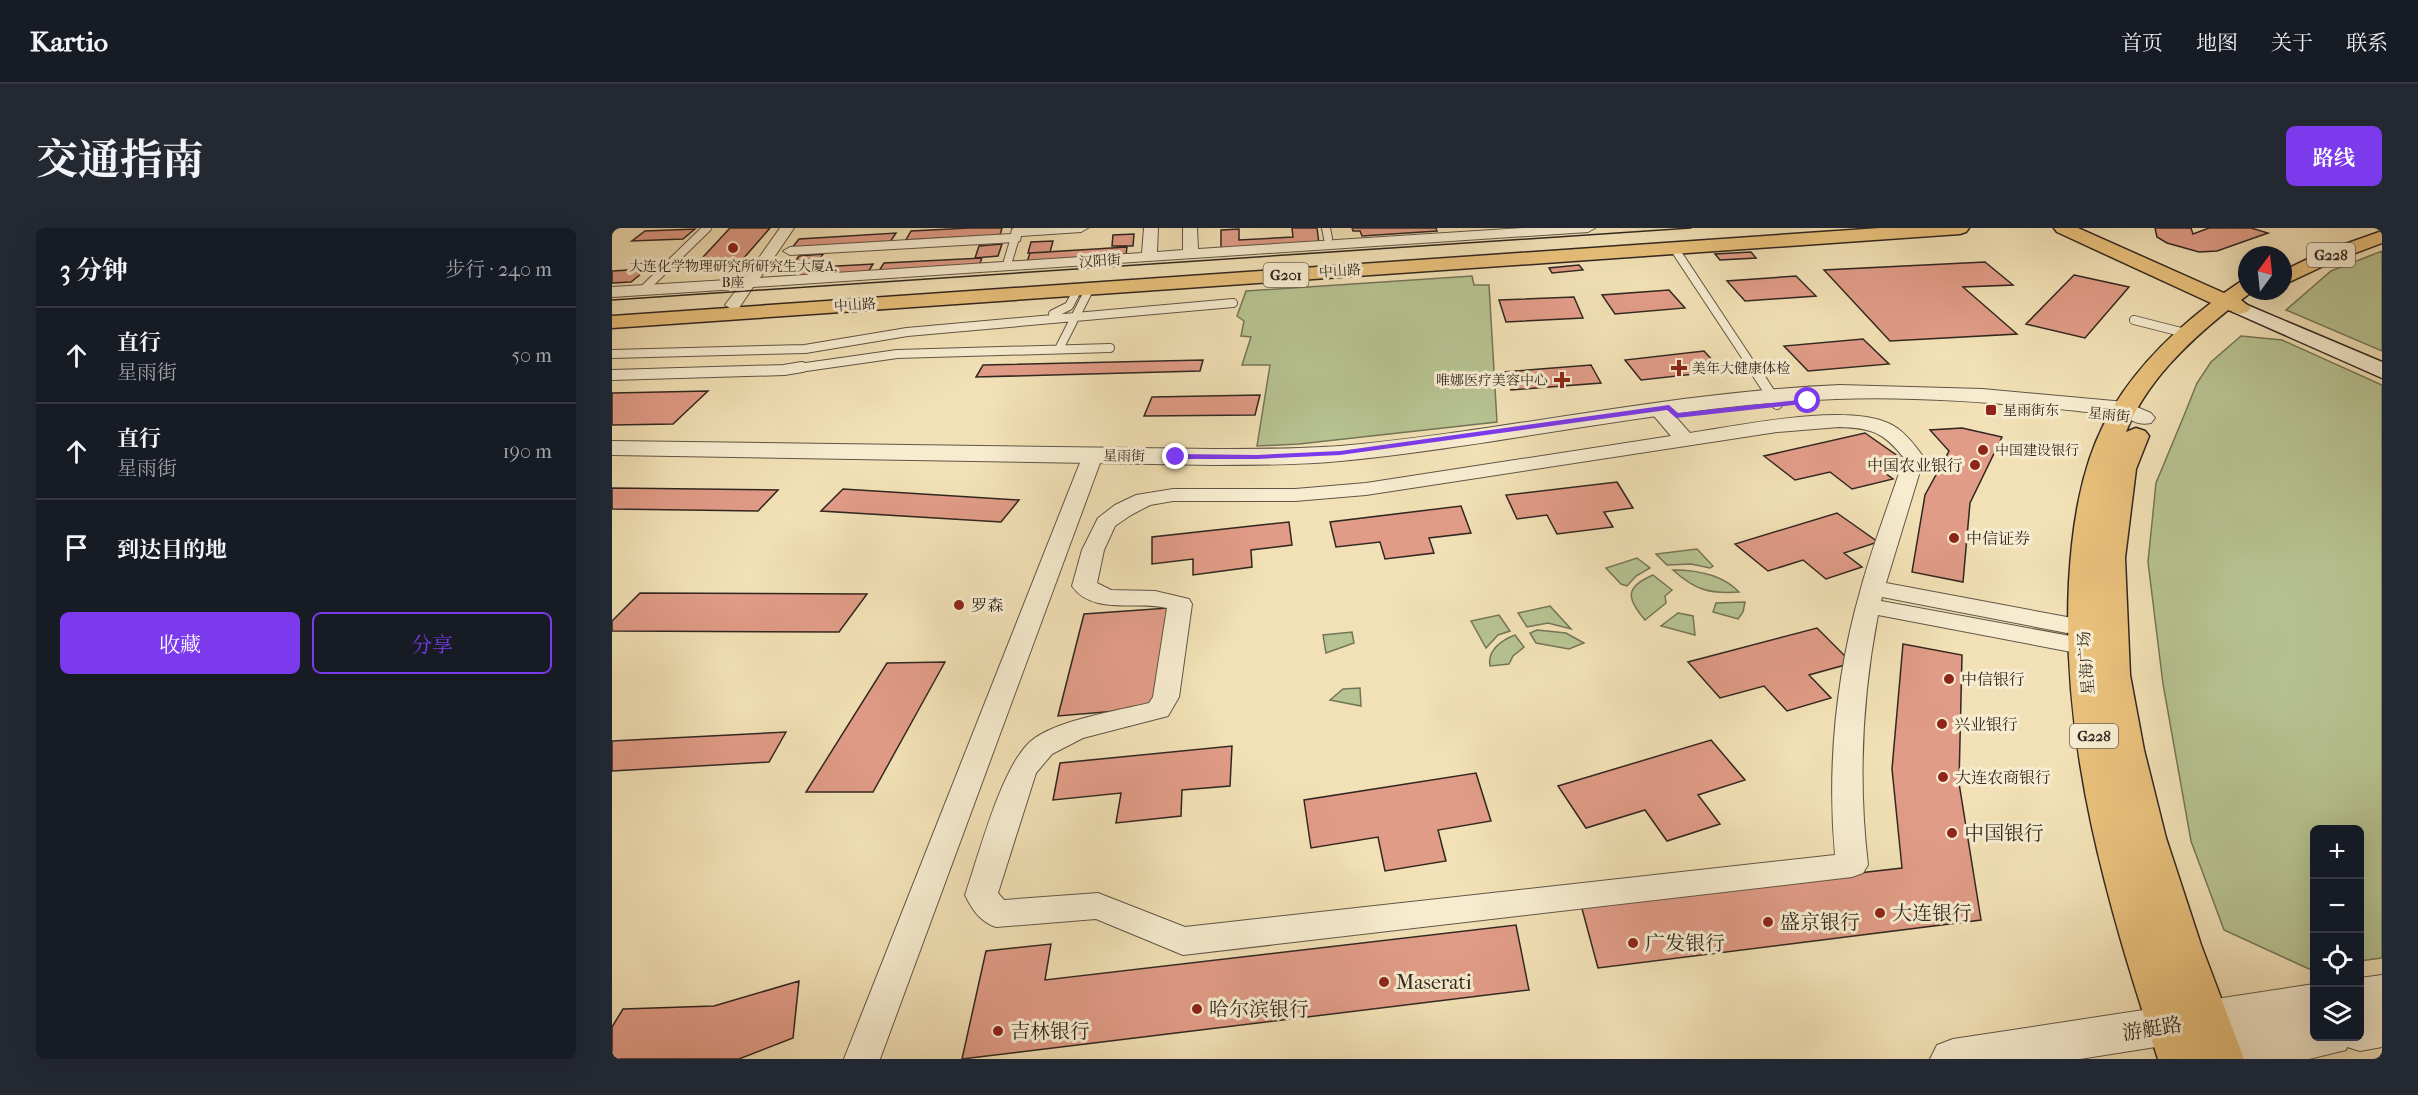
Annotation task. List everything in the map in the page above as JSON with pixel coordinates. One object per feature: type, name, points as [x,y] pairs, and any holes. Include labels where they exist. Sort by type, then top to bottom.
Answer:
[{"type":"highway","name":"中山路","points":[[612,313],[1174,271],[1864,228]]},
{"type":"highway","name":"中山路","points":[[612,322],[1089,288],[1174,271],[1674,248],[1960,228]]},
{"type":"highway","points":[[2062,228],[2238,296]]},
{"type":"highway","points":[[2082,228],[2238,296]]},
{"type":"highway","name":"G228","points":[[2292,262],[2380,228]]},
{"type":"highway","name":"G228","points":[[2292,274],[2327,257],[2382,237]]},
{"type":"highway","name":"星海广场","points":[[2197,1046],[2179,945],[2146,838],[2105,641],[2109,558],[2130,414],[2146,378],[2185,333],[2240,300]]},
{"type":"highway","name":"星海广场","points":[[2130,414],[2164,383],[2201,340],[2241,300]]},
{"type":"main road","points":[[2247,300],[2382,362]]},
{"type":"main road","points":[[2247,300],[2382,371]]},
{"type":"street","points":[[733,305],[787,228]]},
{"type":"street","points":[[790,251],[1081,228]]},
{"type":"street","points":[[1149,258],[1151,228]]},
{"type":"street","points":[[1191,228],[1191,255]]},
{"type":"street","name":"汉阳街","points":[[612,292],[750,281],[1149,258],[1174,271],[1191,255],[1588,228]]},
{"type":"street","name":"星雨街","points":[[612,448],[1091,460],[1253,468],[1341,464],[1675,421],[1774,400],[1898,399],[2130,414]]},
{"type":"street","points":[[1675,421],[1777,426],[1839,421],[1869,423],[1894,433],[1914,458],[1870,597],[1858,655],[1846,758],[1847,831],[1852,865],[1183,940],[1098,906],[996,914],[981,895],[1023,770],[1042,747],[1074,731],[1158,710],[1166,697],[1180,604],[1165,597],[1124,599],[1097,596],[1084,586],[1090,563],[1106,523],[1123,510],[1144,500],[1173,495],[1295,495],[1366,489],[1675,421]]},
{"type":"street","name":"星雨街","points":[[612,458],[1091,460]]},
{"type":"street","points":[[862,1059],[1091,460]]},
{"type":"street","points":[[1051,565],[1090,563]]},
{"type":"street","points":[[1870,597],[2105,641]]},
{"type":"street","points":[[2364,995],[2382,993]]},
{"type":"street","name":"游艇路","points":[[2197,1046],[2310,1004]]},
{"type":"street","points":[[2364,1031],[2382,1028]]},
{"type":"street","name":"游艇路","points":[[1953,1059],[2310,1038]]},
{"type":"lane","points":[[645,288],[707,228]]},
{"type":"lane","points":[[1326,228],[1328,238]]},
{"type":"lane","points":[[1008,261],[1017,233]]},
{"type":"lane","points":[[1674,248],[1774,400]]},
{"type":"lane","points":[[1089,288],[1092,305],[1095,308],[1103,311],[1123,312]]},
{"type":"lane","points":[[1059,349],[1089,288]]},
{"type":"lane","points":[[1036,319],[1069,306],[1089,288]]},
{"type":"lane","points":[[612,354],[805,349],[908,332],[1233,303]]},
{"type":"lane","points":[[2134,320],[2185,333]]},
{"type":"lane","points":[[890,355],[885,346],[891,340],[908,332]]},
{"type":"lane","points":[[612,375],[784,370],[890,355],[1110,348]]},
{"type":"green space","points":[[2382,251],[2382,351],[2286,310],[2331,271]]},
{"type":"green space","points":[[1472,276],[1474,285],[1489,285],[1497,422],[1299,444],[1257,446],[1270,365],[1242,365],[1251,337],[1241,336],[1244,321],[1237,316],[1246,291]]},
{"type":"green space","points":[[2241,336],[2282,340],[2382,385],[2382,958],[2364,960],[2364,825],[2310,825],[2309,969],[2224,930],[2191,841],[2163,684],[2148,562],[2156,483],[2197,383],[2211,362]]},
{"type":"green space","points":[[1697,549],[1713,566],[1710,568],[1691,564],[1667,565],[1656,554]]},
{"type":"green space","points":[[1637,558],[1650,568],[1636,576],[1627,586],[1621,584],[1606,568]]},
{"type":"green space","points":[[1673,570],[1709,574],[1725,581],[1739,592],[1703,589],[1688,582]]},
{"type":"green space","points":[[1653,575],[1672,590],[1665,596],[1666,603],[1645,620],[1634,605],[1631,594],[1637,584]]},
{"type":"green space","points":[[1745,602],[1743,612],[1738,619],[1713,612],[1716,603]]},
{"type":"green space","points":[[1550,606],[1571,629],[1548,623],[1527,627],[1518,613]]},
{"type":"green space","points":[[1678,613],[1693,616],[1695,635],[1661,626]]},
{"type":"green space","points":[[1499,615],[1510,631],[1498,635],[1486,648],[1471,621]]},
{"type":"green space","points":[[1537,630],[1566,633],[1584,643],[1569,649],[1536,643],[1530,633]]},
{"type":"green space","points":[[1352,632],[1354,643],[1326,653],[1323,635]]},
{"type":"green space","points":[[1515,635],[1524,647],[1513,656],[1509,664],[1490,666],[1493,650]]},
{"type":"green space","points":[[1360,688],[1361,706],[1330,700],[1343,689]]},
{"type":"building","name":"大连化学物理研究所研究生大厦A, B座","points":[[730,228],[770,228],[736,267],[691,270]]},
{"type":"building","points":[[1002,228],[1000,235],[906,240],[911,231]]},
{"type":"building","points":[[1292,228],[1317,228],[1319,244],[1221,250],[1221,230],[1239,229],[1239,240],[1293,237]]},
{"type":"building","points":[[1352,228],[1436,228],[1437,231],[1362,236],[1360,231],[1353,231]]},
{"type":"building","points":[[2155,228],[2191,228],[2193,234],[2209,228],[2251,228],[2268,233],[2217,251],[2199,252],[2167,243],[2157,237]]},
{"type":"building","points":[[695,229],[683,239],[632,241],[645,231]]},
{"type":"building","points":[[896,233],[890,242],[792,248],[799,239]]},
{"type":"building","points":[[1134,234],[1133,246],[1112,246],[1113,235]]},
{"type":"building","points":[[1053,241],[1050,252],[1028,253],[1031,242]]},
{"type":"building","points":[[1002,244],[998,256],[975,258],[979,246]]},
{"type":"building","points":[[1127,247],[1126,255],[1027,262],[1030,253]]},
{"type":"building","points":[[1751,252],[1756,258],[1720,260],[1715,254]]},
{"type":"building","points":[[823,254],[815,267],[790,269],[799,256]]},
{"type":"building","points":[[982,258],[978,268],[877,274],[884,263]]},
{"type":"building","points":[[1985,262],[2013,285],[1963,287],[2017,334],[1890,341],[1824,270]]},
{"type":"building","points":[[873,264],[867,274],[793,278],[801,268]]},
{"type":"building","points":[[1579,265],[1583,270],[1552,273],[1549,268]]},
{"type":"building","points":[[647,269],[631,282],[612,283],[612,271]]},
{"type":"building","points":[[2074,275],[2129,287],[2085,338],[2026,324]]},
{"type":"building","points":[[1796,276],[1816,296],[1745,301],[1727,281]]},
{"type":"building","points":[[1669,290],[1685,308],[1615,314],[1602,295]]},
{"type":"building","points":[[1574,297],[1583,318],[1506,322],[1499,300]]},
{"type":"building","points":[[1863,339],[1889,364],[1808,371],[1784,346]]},
{"type":"building","points":[[1704,351],[1722,371],[1641,380],[1625,360]]},
{"type":"building","points":[[1203,360],[1200,371],[976,377],[983,365]]},
{"type":"building","points":[[1591,365],[1601,383],[1511,390],[1503,372]]},
{"type":"building","points":[[708,391],[673,424],[612,425],[612,393]]},
{"type":"building","points":[[1260,395],[1255,415],[1144,416],[1152,397]]},
{"type":"building","points":[[1962,428],[2002,437],[1970,503],[1963,582],[1912,572],[1925,495],[1949,451],[1930,430]]},
{"type":"building","points":[[1865,433],[1902,459],[1874,465],[1893,479],[1852,489],[1830,472],[1795,480],[1764,456]]},
{"type":"building","points":[[1617,482],[1633,508],[1604,512],[1613,527],[1557,534],[1547,515],[1517,519],[1506,495]]},
{"type":"building","points":[[612,488],[778,490],[758,511],[612,509]]},
{"type":"building","points":[[843,489],[1019,500],[1001,522],[821,511]]},
{"type":"building","points":[[1461,506],[1471,533],[1429,538],[1434,553],[1385,559],[1380,542],[1336,547],[1330,522]]},
{"type":"building","points":[[1837,513],[1878,542],[1844,553],[1862,567],[1826,579],[1803,560],[1768,571],[1735,544]]},
{"type":"building","points":[[1289,522],[1292,545],[1251,550],[1252,567],[1193,575],[1193,559],[1152,564],[1152,537]]},
{"type":"building","points":[[640,593],[867,594],[839,632],[612,631],[612,621]]},
{"type":"building","points":[[1168,608],[1152,708],[1058,716],[1084,614]]},
{"type":"building","points":[[1817,628],[1852,663],[1809,675],[1831,698],[1787,711],[1764,686],[1720,698],[1688,662]]},
{"type":"building","points":[[1903,644],[1962,655],[1959,783],[1981,920],[1598,968],[1581,905],[1902,868],[1892,769]]},
{"type":"building","points":[[945,662],[873,792],[806,792],[887,663]]},
{"type":"building","points":[[786,732],[769,762],[612,771],[612,741]]},
{"type":"building","points":[[1711,740],[1745,780],[1698,795],[1720,824],[1667,841],[1645,810],[1586,828],[1558,786]]},
{"type":"building","points":[[1232,746],[1230,786],[1182,790],[1181,816],[1116,823],[1121,793],[1053,800],[1060,763]]},
{"type":"building","points":[[1476,773],[1491,821],[1438,830],[1446,861],[1385,871],[1378,837],[1311,848],[1304,800]]},
{"type":"building","points":[[1516,925],[1529,990],[962,1059],[986,951],[1051,944],[1045,980]]},
{"type":"building","points":[[799,981],[793,1038],[739,1059],[612,1059],[612,1027],[623,1009],[714,1006]]},
{"type":"tram line","points":[[612,300],[1691,228]]},
{"type":"place","name":"大连化学物理研究所研究生大厦A, B座","points":[[733,248]]},
{"type":"place","name":"美年大健康体检","points":[[1679,368]]},
{"type":"place","name":"唯娜医疗美容中心","points":[[1562,380]]},
{"type":"place","name":"星雨街东","points":[[1991,410]]},
{"type":"place","name":"中国建设银行","points":[[1983,450]]},
{"type":"place","name":"中国农业银行","points":[[1975,465]]},
{"type":"place","name":"中信证券","points":[[1954,538]]},
{"type":"place","name":"罗森","points":[[959,605]]},
{"type":"place","name":"中信银行","points":[[1949,679]]},
{"type":"place","name":"兴业银行","points":[[1942,724]]},
{"type":"place","name":"大连农商银行","points":[[1943,777]]},
{"type":"place","name":"中国银行","points":[[1952,833]]},
{"type":"place","name":"大连银行","points":[[1880,913]]},
{"type":"place","name":"盛京银行","points":[[1768,922]]},
{"type":"place","name":"广发银行","points":[[1633,943]]},
{"type":"place","name":"Maserati","points":[[1384,982]]},
{"type":"place","name":"哈尔滨银行","points":[[1197,1009]]},
{"type":"place","name":"吉林银行","points":[[998,1031]]},
{"type":"route","points":[[1176,457],[1298,456],[1340,453],[1669,407],[1676,416],[1808,401]]}]
